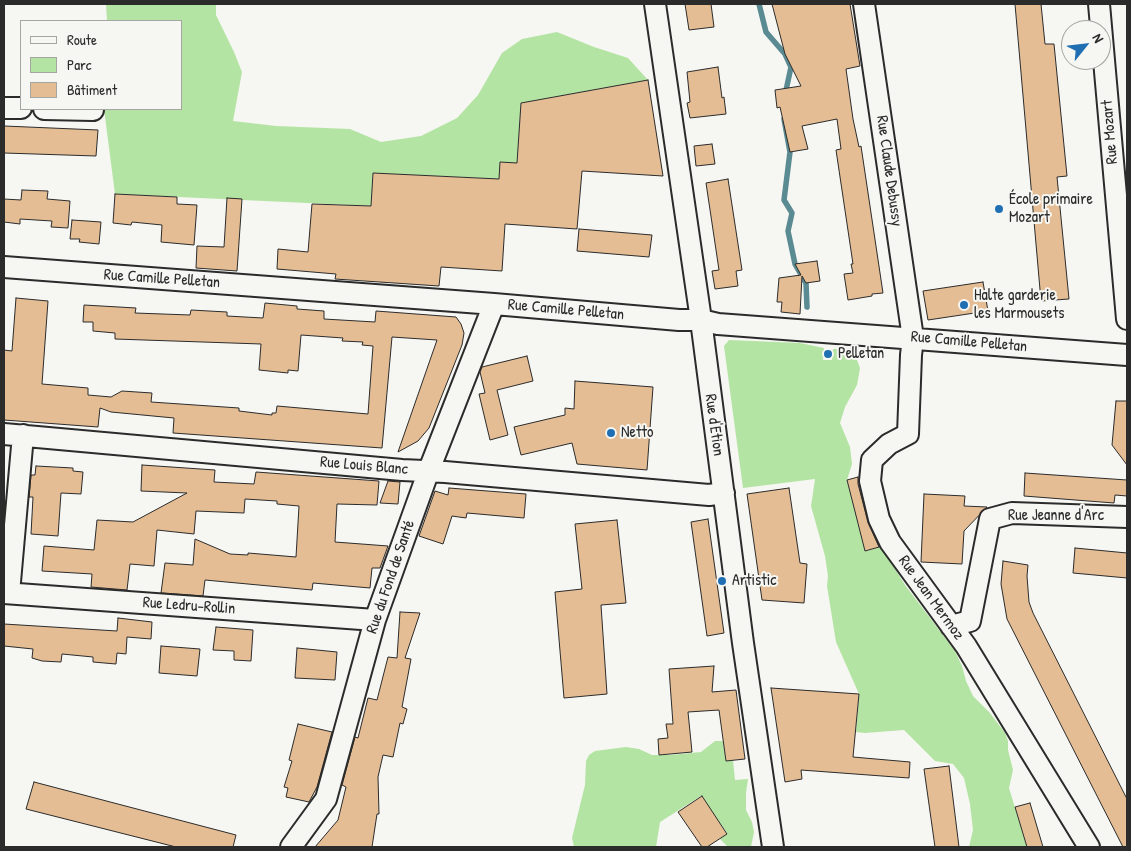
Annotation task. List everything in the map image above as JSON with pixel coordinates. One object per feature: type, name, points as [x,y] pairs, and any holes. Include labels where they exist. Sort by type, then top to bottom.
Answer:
[{"type":"street","name":"Rue d'Etion","points":[[655,4],[701,320],[773,847]]},
{"type":"street","name":"Rue Claude Debussy","points":[[864,4],[913,338]]},
{"type":"street","name":"Rue Mozart","points":[[1099,4],[1127,319]]},
{"type":"street","points":[[4,108],[20,108]]},
{"type":"street","name":"Rue Camille Pelletan","points":[[4,267],[494,304],[678,320],[701,320],[718,324],[1127,354]]},
{"type":"street","name":"Rue du Fond de Santé","points":[[291,847],[326,799],[375,620],[429,470],[494,304]]},
{"type":"street","name":"Rue Jean Mermoz","points":[[913,338],[910,355],[908,434],[889,444],[872,460],[870,481],[879,519],[890,542],[966,646],[1090,847]]},
{"type":"street","points":[[6,593],[13,435]]},
{"type":"street","name":"Rue Louis Blanc","points":[[13,435],[402,470],[429,470],[709,495],[724,493]]},
{"type":"street","name":"Rue Jeanne d'Arc","points":[[951,626],[970,621],[990,519],[1012,512],[1127,516]]},
{"type":"street","name":"Rue Ledru-Rollin","points":[[6,593],[375,620]]},
{"type":"green space","points":[[106,4],[216,4],[216,15],[242,72],[233,121],[276,126],[350,129],[381,142],[421,136],[457,118],[478,95],[502,53],[522,39],[557,32],[628,58],[648,80],[521,103],[517,163],[499,179],[373,173],[371,206],[115,194],[104,110],[182,110],[182,20],[107,20]]},
{"type":"green space","points":[[729,340],[800,343],[824,348],[823,360],[832,360],[833,349],[844,349],[857,360],[860,368],[857,385],[845,407],[840,423],[850,447],[852,464],[847,480],[866,551],[881,546],[905,585],[955,651],[973,696],[990,713],[1005,733],[1013,770],[1009,788],[1027,847],[969,847],[973,830],[970,804],[964,778],[953,764],[935,761],[904,730],[856,732],[859,694],[836,642],[827,586],[828,576],[825,556],[811,506],[815,479],[743,488],[724,346]]},
{"type":"green space","points":[[715,741],[723,741],[726,761],[733,760],[735,780],[748,779],[746,810],[752,822],[754,832],[751,847],[728,847],[720,839],[727,833],[701,796],[660,822],[656,847],[574,847],[572,838],[585,785],[586,761],[589,755],[595,751],[626,747],[639,749],[652,755],[701,752]]},
{"type":"building","points":[[685,4],[711,4],[714,27],[689,30]]},
{"type":"building","points":[[772,4],[850,4],[860,66],[846,69],[853,119],[859,147],[861,146],[883,293],[848,300],[844,274],[853,273],[851,264],[853,264],[836,150],[841,149],[837,119],[802,126],[808,149],[790,152],[780,107],[777,108],[775,90],[801,86],[785,54]]},
{"type":"building","points":[[1015,4],[1041,4],[1045,44],[1054,44],[1067,176],[1057,177],[1069,299],[1041,301]]},
{"type":"building","points":[[718,67],[726,114],[690,118],[687,103],[690,102],[687,72]]},
{"type":"building","points":[[648,80],[663,176],[582,171],[577,229],[505,224],[502,271],[441,267],[439,286],[335,279],[336,274],[277,269],[278,249],[308,252],[312,204],[371,206],[373,173],[499,179],[500,162],[517,163],[521,103]]},
{"type":"building","points":[[4,126],[98,130],[96,156],[4,153]]},
{"type":"building","points":[[712,144],[715,164],[696,166],[694,146]]},
{"type":"building","points":[[728,179],[742,270],[736,271],[738,286],[715,289],[712,271],[719,270],[706,183]]},
{"type":"building","points":[[22,190],[48,191],[47,199],[70,201],[68,228],[51,227],[52,221],[20,219],[20,224],[4,222],[4,199],[21,200]]},
{"type":"building","points":[[115,194],[177,197],[177,204],[197,205],[194,245],[161,242],[162,225],[132,222],[131,225],[113,223]]},
{"type":"building","points":[[227,198],[242,199],[237,271],[196,268],[197,246],[224,247]]},
{"type":"building","points":[[72,220],[101,222],[99,244],[79,242],[80,239],[70,239]]},
{"type":"building","points":[[579,229],[652,235],[649,257],[577,251]]},
{"type":"building","points":[[817,261],[820,281],[806,283],[802,276],[800,314],[781,312],[782,302],[777,302],[779,278],[801,275],[795,264]]},
{"type":"building","points":[[983,282],[988,311],[928,320],[923,291]]},
{"type":"building","points":[[16,298],[48,301],[42,384],[88,388],[88,395],[111,397],[122,391],[152,393],[151,402],[239,408],[239,411],[272,415],[272,413],[276,413],[277,406],[368,414],[373,346],[362,345],[363,342],[342,341],[343,338],[301,335],[298,371],[288,370],[288,373],[259,370],[261,344],[115,339],[115,333],[93,331],[93,322],[83,322],[84,305],[136,308],[135,313],[190,315],[191,310],[227,312],[227,316],[263,318],[265,303],[297,306],[297,309],[324,311],[324,319],[375,322],[376,311],[456,317],[464,333],[462,345],[429,428],[418,441],[398,452],[437,340],[392,337],[382,448],[173,433],[174,418],[111,412],[100,408],[98,427],[4,420],[4,350],[12,351]]},
{"type":"building","points":[[527,356],[533,381],[497,390],[508,435],[490,440],[479,394],[485,393],[480,372],[482,367]]},
{"type":"building","name":"Netto","points":[[575,381],[653,387],[647,470],[577,464],[572,443],[521,455],[514,427],[565,415],[565,408],[574,409]]},
{"type":"building","points":[[1116,401],[1127,401],[1127,465],[1112,445]]},
{"type":"building","points":[[142,465],[215,470],[214,482],[254,484],[256,472],[379,481],[377,505],[337,504],[335,542],[388,546],[380,568],[372,568],[370,588],[313,583],[312,590],[205,580],[203,596],[161,593],[165,563],[193,565],[195,539],[230,554],[248,555],[248,553],[296,557],[299,506],[277,504],[277,501],[245,499],[244,513],[196,511],[194,534],[157,530],[154,566],[130,564],[127,590],[91,587],[92,574],[42,571],[44,546],[94,550],[97,520],[133,522],[187,493],[141,491]]},
{"type":"building","points":[[36,466],[73,468],[73,471],[83,472],[81,494],[61,493],[58,536],[31,534],[33,497],[29,497],[31,475],[35,475]]},
{"type":"building","points":[[1025,473],[1127,480],[1127,496],[1115,495],[1114,503],[1024,496]]},
{"type":"building","points":[[858,477],[858,484],[868,522],[879,547],[865,551],[847,480]]},
{"type":"building","points":[[388,481],[400,482],[398,504],[380,503]]},
{"type":"building","points":[[449,488],[526,494],[524,518],[467,513],[466,518],[452,516],[443,544],[419,536],[435,491],[448,495]]},
{"type":"building","points":[[789,488],[800,563],[807,564],[804,603],[762,600],[747,494]]},
{"type":"building","points":[[924,494],[965,496],[964,506],[987,507],[964,531],[962,564],[921,562]]},
{"type":"building","points":[[708,519],[724,633],[707,636],[691,522]]},
{"type":"building","points":[[617,520],[626,603],[601,605],[607,694],[564,698],[555,592],[582,589],[575,524]]},
{"type":"building","points":[[1075,548],[1127,553],[1127,578],[1073,573]]},
{"type":"building","points":[[1003,561],[1028,565],[1029,602],[1033,613],[1127,799],[1127,847],[1123,847],[1007,619],[1001,584]]},
{"type":"building","points":[[400,612],[420,613],[405,658],[411,659],[402,707],[407,709],[403,724],[400,723],[393,757],[383,755],[378,777],[379,814],[377,814],[372,847],[315,847],[338,820],[346,787],[342,785],[355,737],[358,738],[368,698],[377,700],[388,657],[397,658]]},
{"type":"building","points":[[118,618],[152,622],[151,639],[127,637],[126,654],[117,653],[116,664],[93,662],[93,657],[62,654],[61,662],[42,661],[32,658],[33,649],[4,646],[4,624],[117,631]]},
{"type":"building","points":[[216,627],[253,630],[251,661],[234,660],[234,651],[213,650]]},
{"type":"building","points":[[161,646],[200,649],[197,676],[159,673]]},
{"type":"building","points":[[297,648],[337,652],[335,680],[295,678]]},
{"type":"building","points":[[714,666],[712,692],[736,690],[745,759],[726,761],[719,710],[688,712],[692,752],[659,755],[658,739],[668,738],[666,724],[673,724],[669,669]]},
{"type":"building","points":[[771,688],[859,694],[853,757],[910,762],[909,778],[801,770],[802,779],[785,782]]},
{"type":"building","points":[[298,724],[332,732],[317,787],[309,802],[286,797],[288,788],[284,787],[292,761],[289,760]]},
{"type":"building","points":[[949,766],[959,847],[935,847],[924,769]]},
{"type":"building","points":[[34,782],[236,835],[233,847],[176,847],[26,809]]},
{"type":"building","points":[[702,796],[727,834],[707,847],[702,847],[678,812]]},
{"type":"building","points":[[1030,803],[1043,847],[1027,847],[1015,807]]},
{"type":"waterway","points":[[759,4],[766,32],[785,54],[791,67],[785,95]]},
{"type":"waterway","points":[[784,119],[790,152],[784,200],[792,213],[788,231],[795,264],[806,283],[807,307]]},
{"type":"place","name":"École primaire Mozart","points":[[999,209]]},
{"type":"place","name":"Halte garderie les Marmousets","points":[[964,305]]},
{"type":"place","name":"Pelletan","points":[[828,354]]},
{"type":"place","name":"Netto","points":[[611,433]]},
{"type":"place","name":"Artistic","points":[[722,581]]}]
